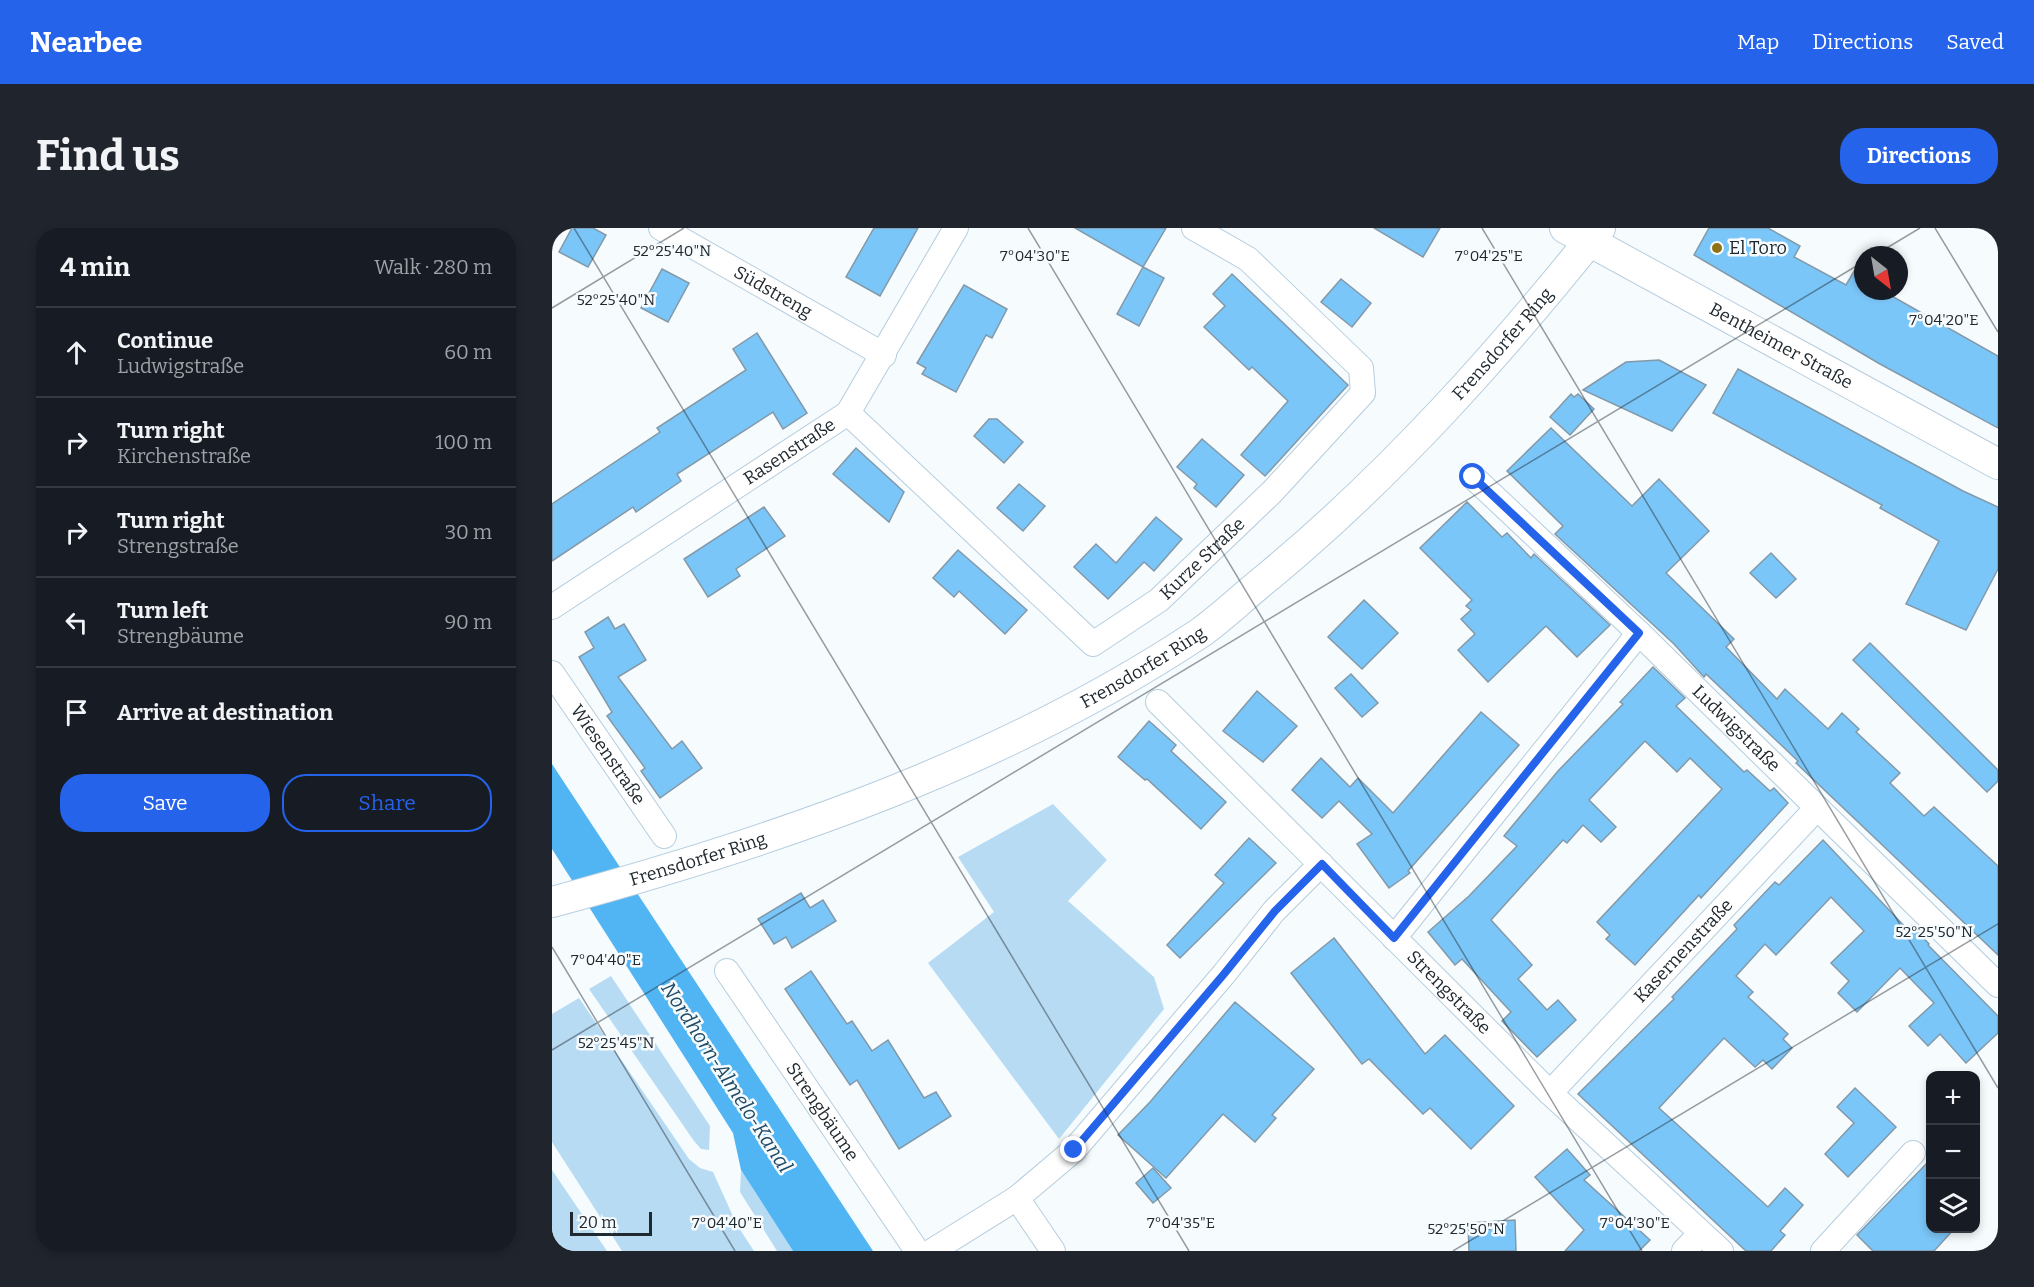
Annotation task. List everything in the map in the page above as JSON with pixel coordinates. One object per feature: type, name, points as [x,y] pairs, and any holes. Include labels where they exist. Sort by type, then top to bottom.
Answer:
[{"type":"street","name":"Südstreng","points":[[661,228],[884,354]]},
{"type":"street","name":"Rasenstraße","points":[[552,607],[848,413],[956,228]]},
{"type":"street","name":"Kurze Straße","points":[[848,413],[1094,644],[1159,600],[1272,492],[1363,393],[1361,368],[1248,259],[1194,228]]},
{"type":"street","name":"Bentheimer Straße","points":[[1585,232],[1998,464]]},
{"type":"street","name":"Frensdorfer Ring","points":[[553,902],[663,871],[858,807],[971,757],[1091,697],[1202,632],[1300,550],[1384,473],[1480,369],[1585,232]]},
{"type":"street","name":"Ludwigstraße","points":[[1473,477],[1639,633],[1998,985]]},
{"type":"street","points":[[1394,938],[1639,633]]},
{"type":"street","name":"Wiesenstraße","points":[[552,672],[664,836]]},
{"type":"street","name":"Strengstraße","points":[[1158,702],[1550,1093],[1692,1242],[1721,1251]]},
{"type":"street","name":"Kasernenstraße","points":[[1550,1093],[1817,808]]},
{"type":"street","points":[[932,1251],[1017,1198],[1074,1150],[1275,911],[1322,864]]},
{"type":"street","name":"Strengbäume","points":[[728,971],[916,1251]]},
{"type":"street","points":[[1823,1251],[1913,1153]]},
{"type":"street","points":[[1017,1198],[1053,1251]]},
{"type":"shaded area","points":[[1053,804],[1107,860],[1068,901],[1154,977],[1164,1009],[1059,1139],[928,963],[994,912],[958,857]]},
{"type":"shaded area","points":[[611,976],[710,1126],[709,1150],[701,1149],[694,1141],[589,989]]},
{"type":"shaded area","points":[[579,998],[689,1159],[700,1168],[713,1172],[737,1225],[754,1251],[622,1251],[552,1142],[552,1014]]},
{"type":"shaded area","points":[[552,1170],[607,1251],[552,1251]]},
{"type":"shaded area","points":[[741,1170],[793,1251],[777,1251],[740,1192]]},
{"type":"water","name":"Nordhorn-Almelo-Kanal","points":[[552,764],[873,1251],[793,1251],[741,1170],[733,1133],[552,849]]},
{"type":"building","points":[[572,228],[593,228],[606,235],[588,267],[559,252]]},
{"type":"building","points":[[874,228],[918,228],[880,296],[846,277]]},
{"type":"building","points":[[1075,228],[1166,228],[1143,267]]},
{"type":"building","points":[[1374,228],[1440,228],[1423,257]]},
{"type":"building","points":[[1709,228],[1768,228],[1800,246],[1794,257],[1846,285],[1854,271],[1854,300],[1899,300],[1998,356],[1998,428],[1880,364],[1694,255]]},
{"type":"building","points":[[1143,267],[1164,278],[1139,326],[1117,314]]},
{"type":"building","points":[[662,269],[689,283],[668,322],[641,308]]},
{"type":"building","points":[[1232,274],[1348,385],[1265,476],[1241,455],[1288,401],[1252,367],[1249,370],[1204,327],[1225,306],[1213,294]]},
{"type":"building","points":[[1341,279],[1371,303],[1352,327],[1321,302]]},
{"type":"building","points":[[964,285],[1007,309],[992,338],[986,335],[956,392],[922,374],[926,368],[917,363]]},
{"type":"building","points":[[757,333],[807,413],[783,429],[773,412],[677,474],[681,481],[636,512],[633,507],[552,561],[552,504],[660,432],[657,428],[746,370],[733,349]]},
{"type":"building","points":[[1659,360],[1706,385],[1672,431],[1583,390],[1626,362]]},
{"type":"building","points":[[1738,369],[1963,491],[1998,507],[1998,569],[1966,630],[1906,604],[1939,541],[1880,508],[1882,505],[1713,413]]},
{"type":"building","points":[[1571,394],[1574,397],[1578,394],[1594,409],[1570,435],[1550,417]]},
{"type":"building","points":[[989,419],[997,419],[1023,442],[1004,463],[974,436]]},
{"type":"building","points":[[1551,428],[1632,506],[1659,479],[1709,531],[1666,573],[1734,639],[1726,647],[1777,699],[1785,689],[1828,729],[1842,713],[1859,729],[1856,732],[1900,773],[1890,783],[1924,816],[1934,807],[1998,866],[1998,955],[1796,763],[1798,761],[1706,674],[1704,677],[1674,644],[1555,534],[1563,526],[1507,471]]},
{"type":"building","points":[[1202,439],[1244,475],[1216,507],[1194,488],[1197,484],[1177,467]]},
{"type":"building","points":[[856,448],[904,492],[889,522],[833,474]]},
{"type":"building","points":[[1019,484],[1045,506],[1023,531],[997,508]]},
{"type":"building","points":[[1467,502],[1502,537],[1507,533],[1531,558],[1534,554],[1610,625],[1577,657],[1546,626],[1488,682],[1458,650],[1475,634],[1461,619],[1471,610],[1466,606],[1472,600],[1420,548]]},
{"type":"building","points":[[764,507],[785,536],[736,569],[740,576],[708,597],[684,559]]},
{"type":"building","points":[[1156,517],[1182,539],[1154,571],[1144,562],[1108,599],[1074,567],[1096,544],[1116,563]]},
{"type":"building","points":[[958,550],[1027,610],[1005,634],[959,591],[954,597],[933,578]]},
{"type":"building","points":[[1771,553],[1796,579],[1776,598],[1750,573]]},
{"type":"building","points":[[1364,600],[1398,633],[1362,669],[1328,637]]},
{"type":"building","points":[[608,617],[615,629],[624,624],[646,660],[618,677],[672,749],[682,741],[702,768],[660,798],[641,771],[645,768],[607,716],[612,712],[579,657],[594,648],[585,632]]},
{"type":"building","points":[[1870,643],[1998,770],[1998,781],[1987,792],[1853,660]]},
{"type":"building","points":[[1653,667],[1685,698],[1676,706],[1744,772],[1747,770],[1770,791],[1774,788],[1788,803],[1701,898],[1699,895],[1635,965],[1606,939],[1610,935],[1597,922],[1722,789],[1690,758],[1677,772],[1645,741],[1589,800],[1616,827],[1601,842],[1583,825],[1567,843],[1563,840],[1491,920],[1532,965],[1518,979],[1547,1010],[1558,1000],[1576,1020],[1537,1057],[1502,1021],[1511,1012],[1462,959],[1455,965],[1428,932],[1469,896],[1517,846],[1504,836],[1558,771],[1623,704],[1620,702]]},
{"type":"building","points":[[1351,674],[1378,703],[1362,717],[1335,688]]},
{"type":"building","points":[[1257,691],[1297,726],[1263,762],[1223,731]]},
{"type":"building","points":[[1481,712],[1519,745],[1408,871],[1410,873],[1389,888],[1357,844],[1372,834],[1339,801],[1322,818],[1292,790],[1321,758],[1350,787],[1358,778],[1393,813]]},
{"type":"building","points":[[1149,721],[1176,745],[1171,751],[1226,802],[1201,829],[1147,779],[1145,780],[1118,757]]},
{"type":"building","points":[[1249,838],[1276,863],[1180,958],[1167,945],[1224,883],[1215,875]]},
{"type":"building","points":[[1823,840],[1907,929],[1912,925],[1928,945],[1998,1016],[1998,1033],[1966,1063],[1940,1034],[1928,1046],[1909,1026],[1934,1003],[1900,968],[1857,1012],[1838,993],[1849,981],[1831,963],[1864,931],[1831,897],[1776,955],[1765,944],[1736,976],[1753,992],[1748,997],[1788,1034],[1783,1039],[1792,1048],[1772,1069],[1763,1060],[1755,1067],[1724,1038],[1659,1108],[1768,1207],[1785,1188],[1803,1205],[1780,1231],[1785,1235],[1771,1251],[1746,1251],[1578,1094],[1674,999],[1672,997],[1737,929],[1734,925],[1775,882],[1779,885]]},
{"type":"building","points":[[801,893],[810,908],[823,900],[836,921],[792,948],[786,937],[774,944],[758,919]]},
{"type":"building","points":[[1334,938],[1425,1054],[1445,1035],[1514,1106],[1471,1149],[1430,1108],[1423,1114],[1369,1059],[1362,1064],[1291,973]]},
{"type":"building","points":[[811,971],[847,1024],[852,1021],[872,1051],[888,1040],[924,1098],[936,1092],[951,1116],[899,1149],[857,1080],[850,1085],[785,989]]},
{"type":"building","points":[[1235,1002],[1314,1069],[1272,1115],[1276,1118],[1255,1142],[1223,1114],[1166,1178],[1118,1135],[1150,1102]]},
{"type":"building","points":[[1855,1088],[1896,1127],[1848,1177],[1825,1154],[1854,1123],[1837,1107]]},
{"type":"building","points":[[1567,1149],[1590,1175],[1584,1180],[1650,1240],[1639,1251],[1565,1251],[1584,1230],[1535,1177]]},
{"type":"building","points":[[1926,1164],[1926,1233],[1950,1233],[1934,1251],[1873,1251],[1857,1235]]},
{"type":"building","points":[[1153,1168],[1171,1188],[1153,1203],[1136,1183]]},
{"type":"building","points":[[1515,1220],[1516,1251],[1469,1251],[1468,1223]]},
{"type":"place","name":"El Toro","points":[[1717,248]]},
{"type":"route","points":[[1074,1150],[1275,911],[1322,864],[1394,938],[1639,633],[1473,477]]}]
